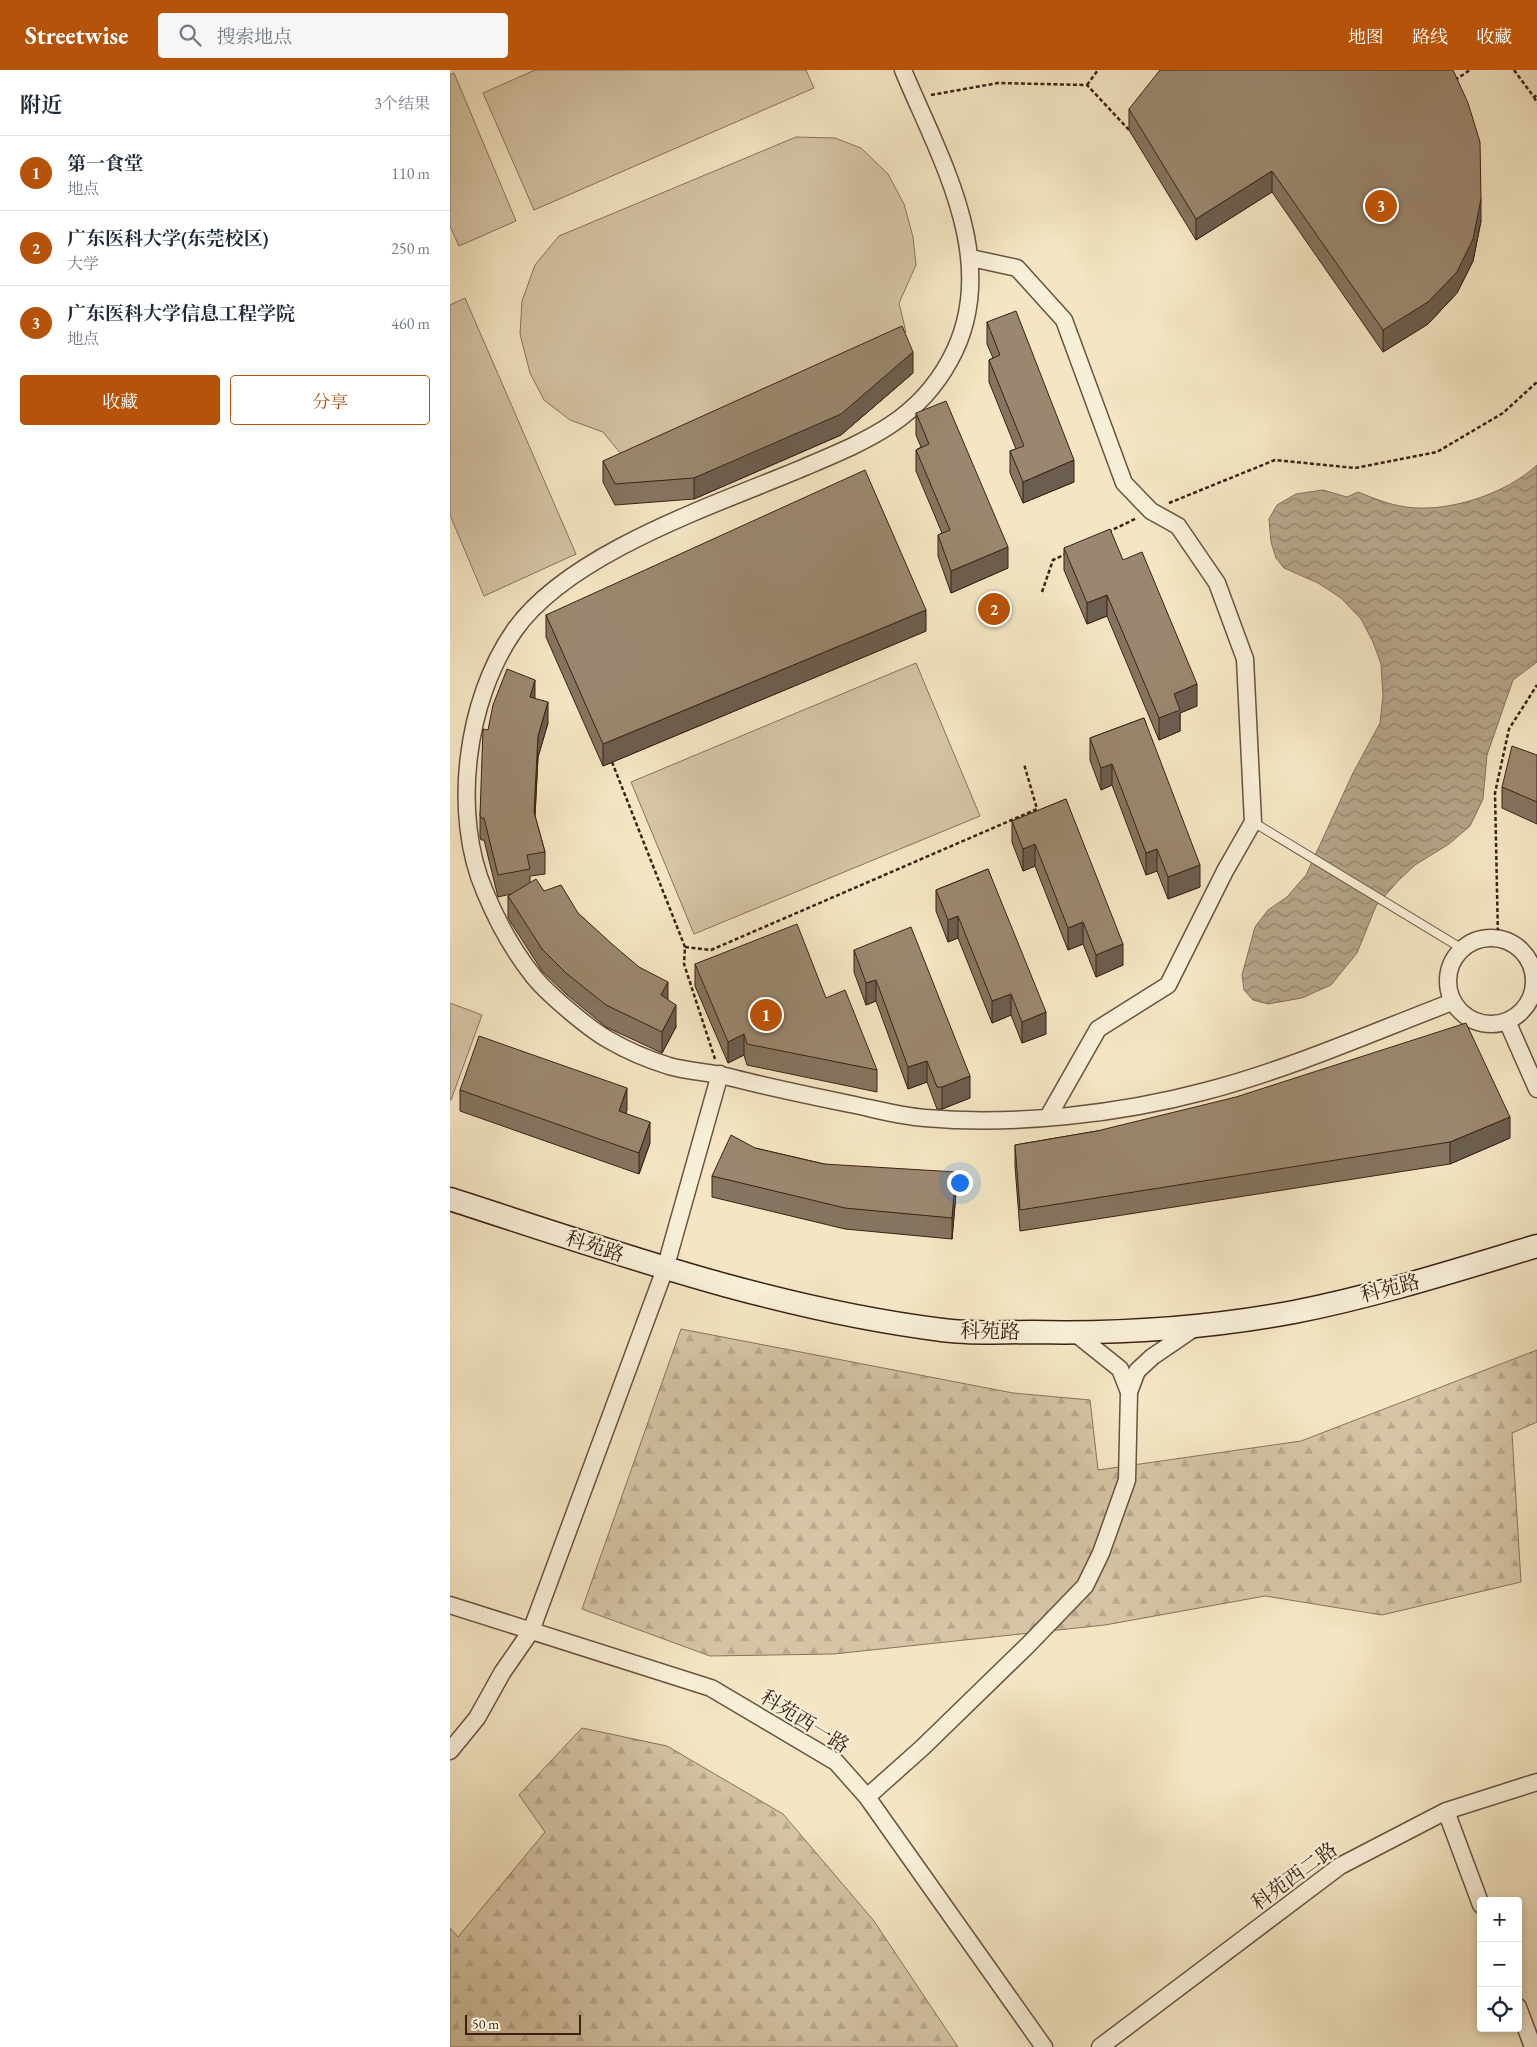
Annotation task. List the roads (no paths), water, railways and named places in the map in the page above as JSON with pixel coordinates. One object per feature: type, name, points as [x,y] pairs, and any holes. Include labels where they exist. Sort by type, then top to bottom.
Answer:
[{"type":"street","points":[[903,70],[964,221],[971,258],[970,291],[966,322],[953,356],[936,383],[915,408],[887,429],[851,447],[655,530],[619,548],[580,572],[545,597],[517,626],[496,661],[482,697],[472,736],[468,781],[468,815],[472,850],[482,886],[497,919],[536,980],[607,1040],[669,1066],[720,1074],[772,1088],[918,1118],[964,1120],[1048,1117],[1131,1108],[1206,1091],[1284,1067],[1452,1002]]},
{"type":"street","points":[[971,258],[1018,268],[1064,320],[1124,483],[1151,511],[1178,526],[1216,583],[1245,659],[1253,822],[1225,871],[1168,985],[1098,1029],[1048,1117]]},
{"type":"street","points":[[1480,938],[1498,938],[1517,946],[1534,966],[1533,994],[1524,1010],[1508,1021],[1499,1024],[1480,1024],[1462,1014],[1452,1002],[1447,979],[1450,965],[1461,948],[1480,938]]},
{"type":"street","points":[[1508,1021],[1537,1089]]},
{"type":"street","points":[[450,1751],[477,1718],[502,1673],[531,1631],[665,1268],[720,1074]]},
{"type":"street","name":"科苑路","points":[[450,1199],[688,1276],[824,1309],[944,1330],[1074,1333],[1200,1324],[1293,1312],[1424,1280],[1537,1246]]},
{"type":"street","points":[[866,1797],[922,1748],[1007,1666],[1085,1586],[1101,1553],[1127,1480],[1129,1392],[1137,1371],[1152,1357],[1200,1324]]},
{"type":"street","points":[[1074,1333],[1120,1369],[1129,1392]]},
{"type":"street","name":"科苑西一路","points":[[450,1605],[711,1688],[836,1762],[866,1797],[1044,2047]]},
{"type":"street","name":"科苑西二路","points":[[1100,2047],[1340,1866],[1446,1811],[1537,1782]]},
{"type":"street","points":[[1446,1811],[1478,1897]]},
{"type":"street","points":[[1522,2018],[1533,2047]]},
{"type":"lane","points":[[1253,822],[1461,948]]},
{"type":"water","points":[[1537,465],[1537,662],[1513,680],[1487,755],[1483,799],[1470,826],[1449,844],[1415,865],[1376,906],[1357,953],[1331,985],[1302,998],[1268,1004],[1253,1000],[1244,990],[1242,975],[1255,927],[1268,910],[1287,897],[1306,875],[1353,773],[1380,723],[1383,696],[1381,664],[1373,642],[1361,619],[1341,598],[1318,583],[1284,568],[1276,558],[1271,542],[1269,519],[1277,505],[1296,494],[1323,490],[1347,497],[1358,492],[1388,503],[1406,507],[1440,507],[1458,504],[1493,493],[1509,485]]},
{"type":"place","name":"广东医科大学信息工程学院","points":[[1381,206]]},
{"type":"place","name":"广东医科大学(东莞校区)","points":[[994,609]]},
{"type":"place","name":"第一食堂","points":[[766,1015]]}]
